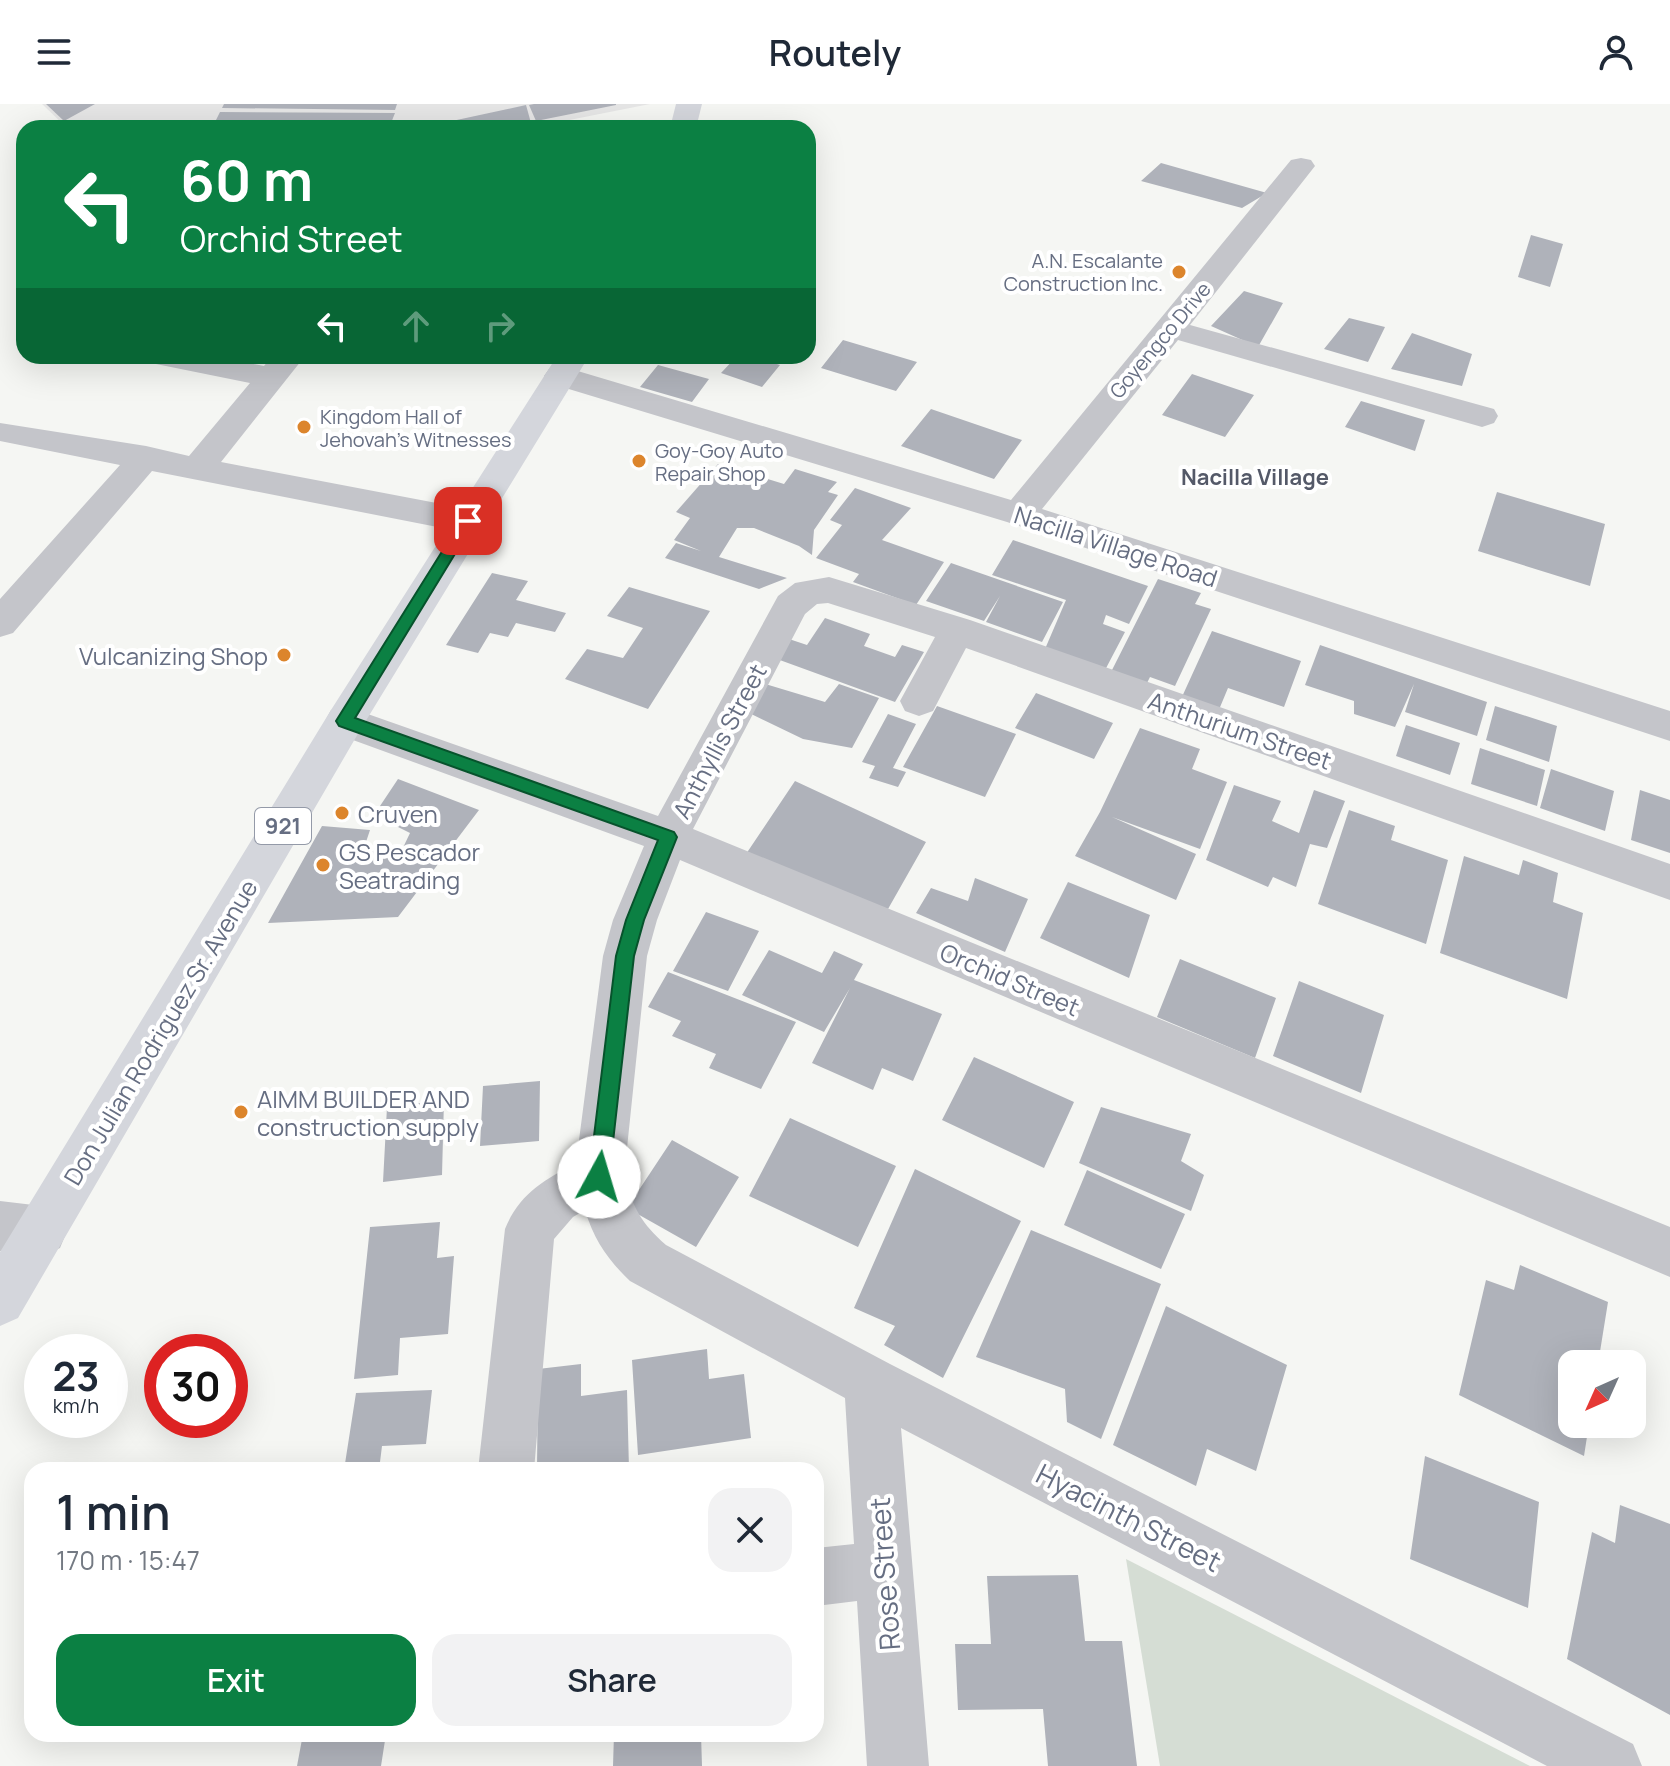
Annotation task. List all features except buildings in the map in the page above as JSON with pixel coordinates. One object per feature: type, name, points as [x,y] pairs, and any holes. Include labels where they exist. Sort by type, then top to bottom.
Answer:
[{"type":"main road","name":"Don Julian Rodriguez Sr. Avenue","points":[[0,1300],[21,1229],[345,721],[566,366]]},
{"type":"street","name":"Goyengco Drive","points":[[1019,514],[1301,166]]},
{"type":"street","points":[[1168,328],[1482,416]]},
{"type":"street","points":[[256,364],[280,366]]},
{"type":"street","points":[[198,468],[280,366]]},
{"type":"street","name":"Nacilla Village Road","points":[[566,366],[1670,726]]},
{"type":"street","points":[[5,432],[468,521]]},
{"type":"street","points":[[0,623],[146,457]]},
{"type":"street","name":"Anthurium Street","points":[[808,592],[829,590],[957,630],[1670,882]]},
{"type":"street","name":"Anthyllis Street","points":[[648,1263],[628,1245],[614,1223],[599,1177],[625,956],[635,920],[668,837],[791,605],[808,592]]},
{"type":"street","points":[[919,701],[957,630]]},
{"type":"street","name":"Orchid Street","points":[[345,721],[668,837],[1670,1252]]},
{"type":"street","points":[[507,1462],[530,1229],[555,1200],[599,1177]]},
{"type":"street","name":"Hyacinth Street","points":[[648,1263],[871,1383],[1611,1766]]},
{"type":"street","name":"Rose Street","points":[[871,1383],[898,1766]]},
{"type":"street","points":[[824,1576],[884,1569]]},
{"type":"shaded area","points":[[42,104],[650,104],[569,120],[59,120]]},
{"type":"shaded area","points":[[1126,1559],[1530,1766],[1160,1766]]},
{"type":"place","name":"A.N. Escalante Construction Inc.","points":[[1179,272]]},
{"type":"place","name":"Kingdom Hall of Jehovah's Witnesses","points":[[304,427]]},
{"type":"place","name":"Goy-Goy Auto Repair Shop","points":[[639,461]]},
{"type":"place","name":"Vulcanizing Shop","points":[[284,655]]},
{"type":"place","name":"Cruven","points":[[342,813]]},
{"type":"place","name":"GS Pescador Seatrading","points":[[323,865]]},
{"type":"place","name":"AIMM BUILDER AND construction supply","points":[[241,1112]]},
{"type":"district","name":"Nacilla Village","points":[[1255,477]]},
{"type":"route","points":[[468,521],[345,721],[668,837],[635,920],[625,956],[599,1177]]}]
